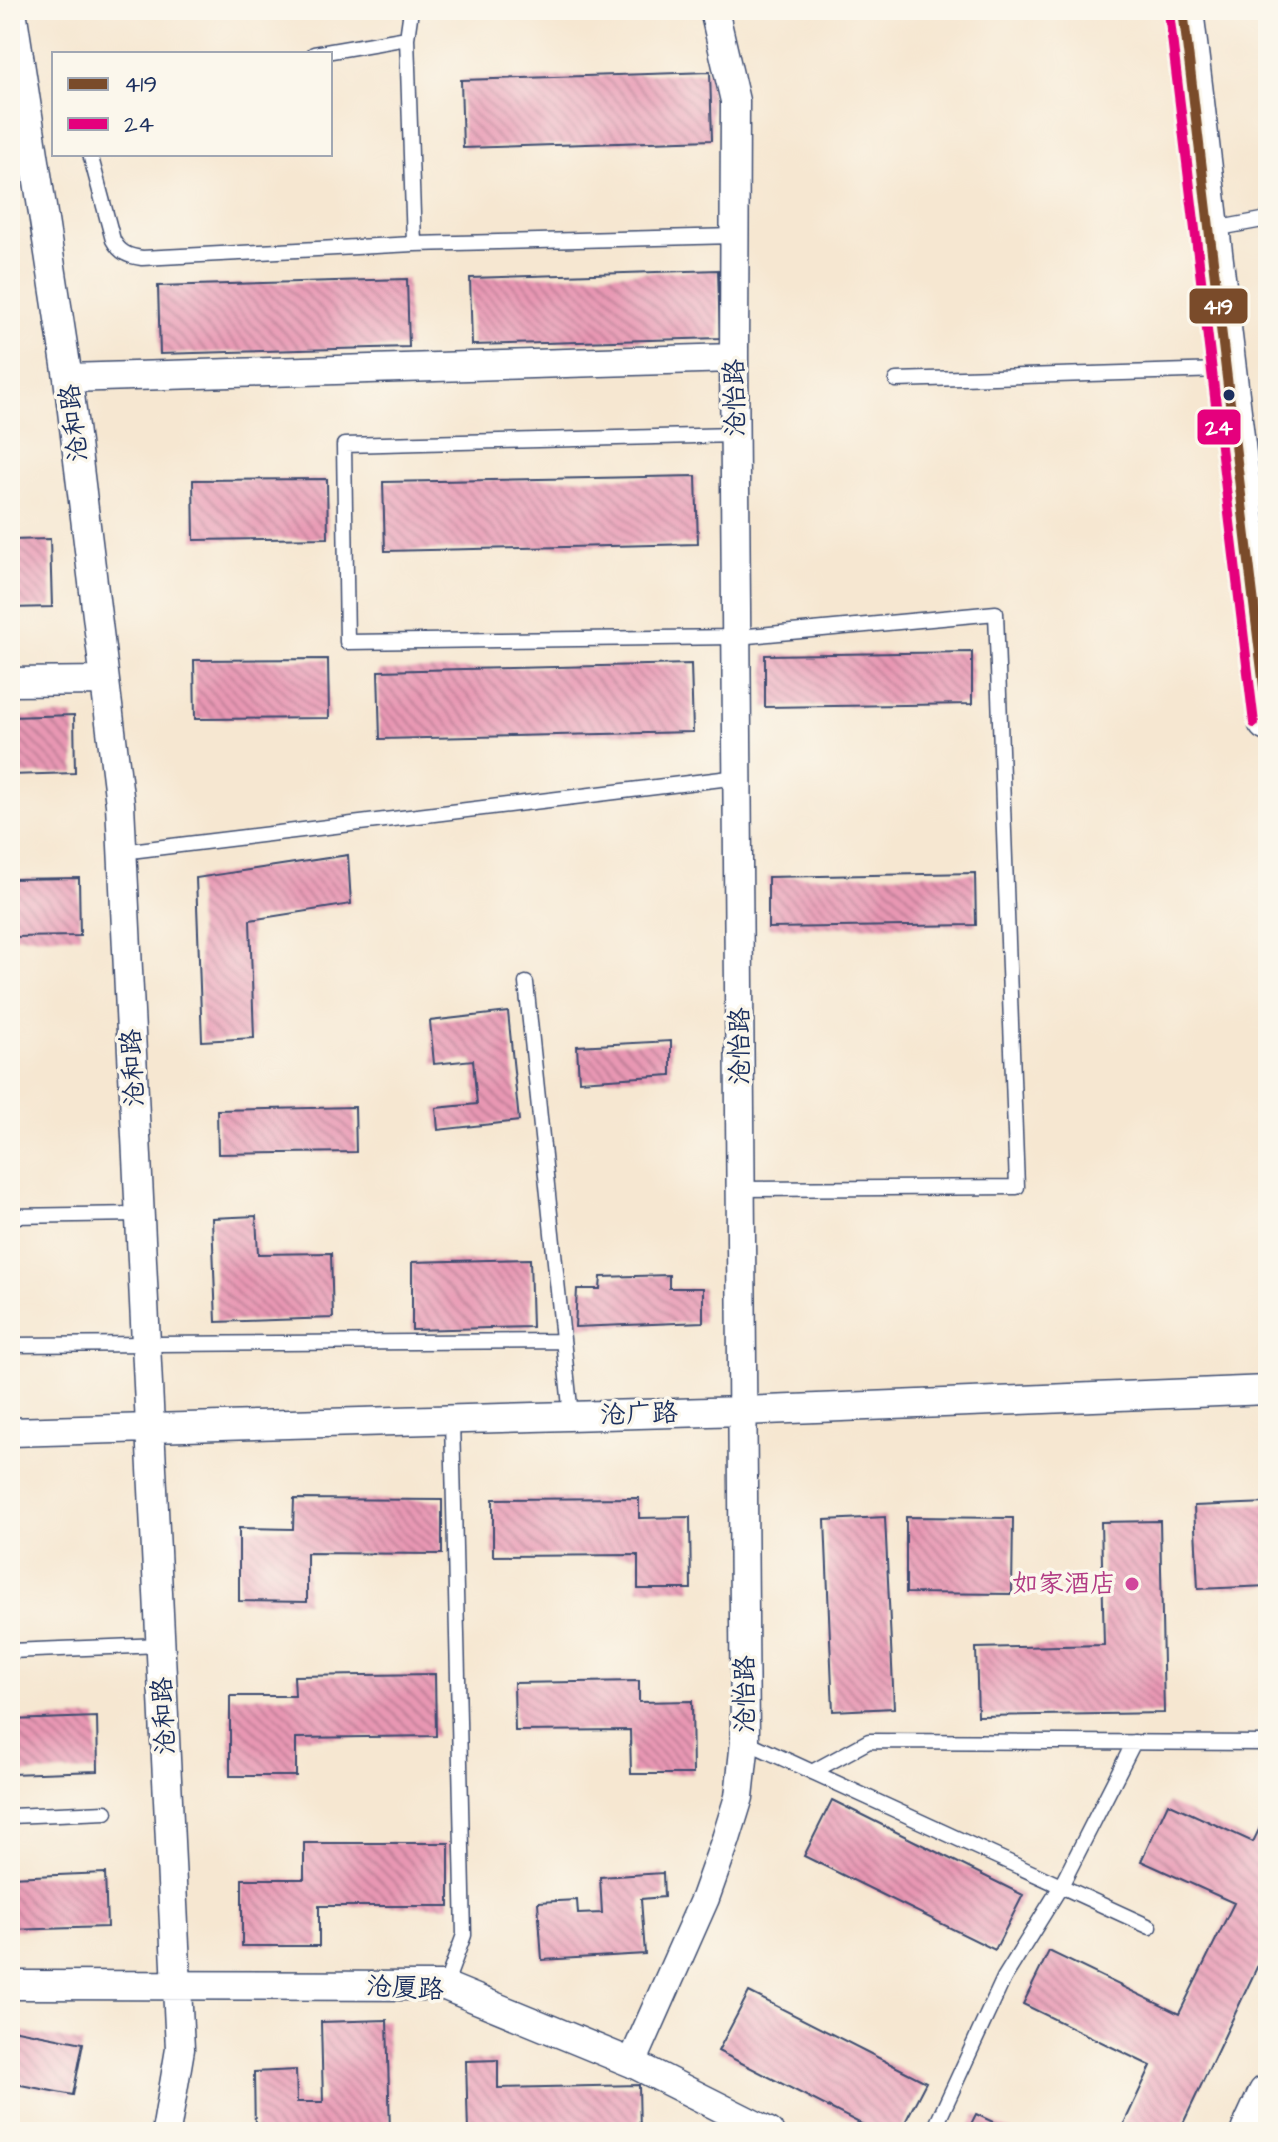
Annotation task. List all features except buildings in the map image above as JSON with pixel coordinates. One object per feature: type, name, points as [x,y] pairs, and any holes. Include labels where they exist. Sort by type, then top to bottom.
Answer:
[{"type":"street","name":"沧和路","points":[[12,10],[68,378],[120,804],[180,2049],[166,2132]]},
{"type":"street","name":"沧怡路","points":[[632,2063],[705,1898],[726,1839],[739,1797],[745,1741],[734,358],[735,101],[714,10]]},
{"type":"street","points":[[1183,10],[1268,721]]},
{"type":"street","points":[[68,378],[734,358]]},
{"type":"street","points":[[10,682],[105,681]]},
{"type":"street","name":"沧广路","points":[[10,1432],[743,1411],[1268,1390]]},
{"type":"street","name":"沧厦路","points":[[10,1985],[445,1986],[632,2063],[769,2132]]},
{"type":"street","points":[[1251,2132],[1268,2095]]},
{"type":"lane","points":[[411,10],[407,38],[414,244]]},
{"type":"lane","points":[[326,52],[407,38]]},
{"type":"lane","points":[[91,156],[113,240],[119,250],[129,256],[414,244],[735,236]]},
{"type":"lane","points":[[1209,230],[1268,219]]},
{"type":"lane","points":[[896,380],[1226,370]]},
{"type":"lane","points":[[735,435],[344,445],[347,642],[737,637],[996,613],[1017,1187],[741,1189]]},
{"type":"lane","points":[[122,852],[738,777]]},
{"type":"lane","points":[[526,983],[571,1416]]},
{"type":"lane","points":[[10,1216],[140,1214]]},
{"type":"lane","points":[[10,1345],[563,1341]]},
{"type":"lane","points":[[445,1986],[464,1935],[452,1420]]},
{"type":"lane","points":[[10,1651],[161,1645]]},
{"type":"lane","points":[[745,1741],[1150,1927]]},
{"type":"lane","points":[[812,1772],[869,1741],[1268,1743]]},
{"type":"lane","points":[[933,2132],[1004,1978],[1061,1886],[1134,1742]]},
{"type":"lane","points":[[10,1816],[106,1812]]},
{"type":"transit line","name":"419","points":[[1183,10],[1268,721]]},
{"type":"transit line","name":"24","points":[[1169,12],[1254,723]]},
{"type":"place","name":"如家酒店","points":[[1132,1584]]}]
